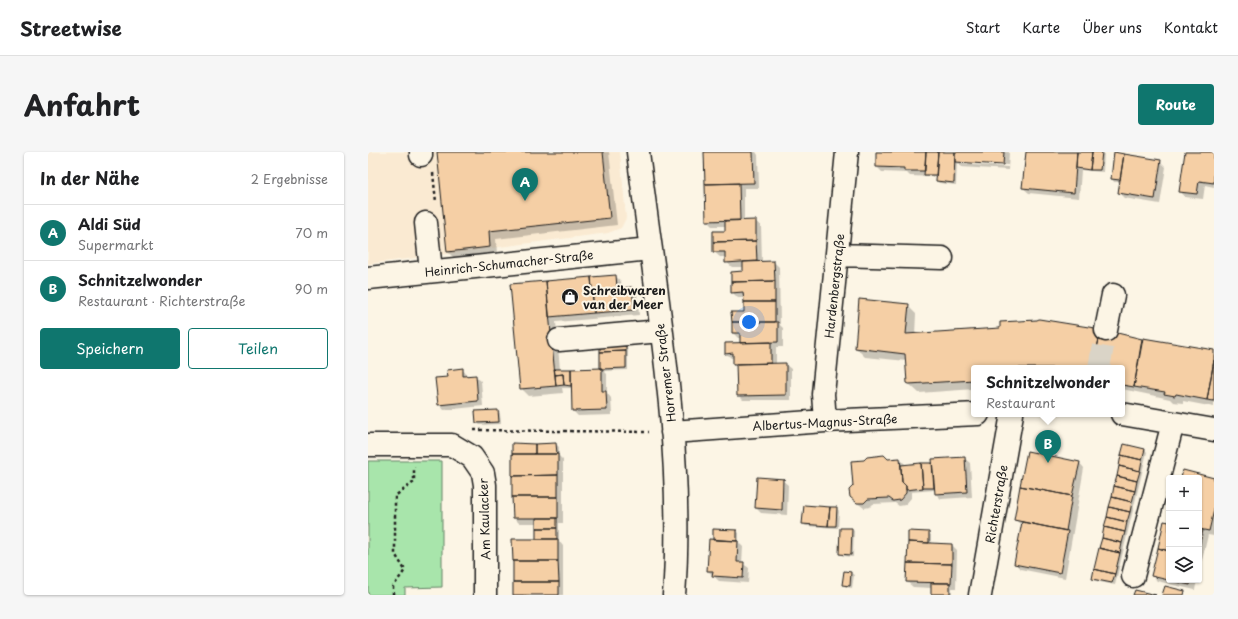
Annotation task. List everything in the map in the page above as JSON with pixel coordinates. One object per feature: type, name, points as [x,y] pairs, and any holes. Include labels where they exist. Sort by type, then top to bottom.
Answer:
[{"type":"street","name":"Horremer Straße","points":[[638,152],[661,331],[672,432],[677,518],[674,595]]},
{"type":"street","name":"Hardenbergstraße","points":[[825,421],[823,394],[847,152]]},
{"type":"street","points":[[426,223],[431,271]]},
{"type":"street","name":"Heinrich-Schumacher-Straße","points":[[368,278],[650,249]]},
{"type":"street","points":[[837,255],[942,258]]},
{"type":"street","points":[[1106,330],[1113,295]]},
{"type":"street","points":[[559,340],[661,331]]},
{"type":"street","name":"Albertus-Magnus-Straße","points":[[672,432],[825,421],[971,414]]},
{"type":"street","points":[[1125,415],[1214,430]]},
{"type":"street","name":"Richterstraße","points":[[980,595],[1011,417]]},
{"type":"street","points":[[1133,576],[1173,423]]},
{"type":"street","name":"Am Kaulacker","points":[[368,445],[439,438],[465,452],[472,458],[483,473],[485,485],[485,595]]},
{"type":"path","points":[[421,153],[433,169],[437,208],[426,223]]},
{"type":"path","points":[[439,438],[672,432]]},
{"type":"path","points":[[393,595],[393,587],[405,570],[395,554],[395,496],[414,482]]},
{"type":"shaded area","points":[[368,152],[620,152],[626,218],[621,228],[608,233],[368,264]]},
{"type":"green space","points":[[368,461],[442,461],[442,587],[405,588],[405,595],[368,595]]},
{"type":"building","points":[[437,152],[603,152],[610,218],[489,231],[490,247],[447,252]]},
{"type":"building","points":[[704,152],[753,152],[754,183],[705,184]]},
{"type":"building","points":[[876,152],[926,152],[925,171],[904,171],[904,168],[876,167]]},
{"type":"building","points":[[926,152],[938,152],[936,175],[924,175]]},
{"type":"building","points":[[938,152],[955,152],[954,183],[936,181]]},
{"type":"building","points":[[955,152],[1004,152],[1003,165],[955,162]]},
{"type":"building","points":[[1026,152],[1077,152],[1074,193],[1022,188]]},
{"type":"building","points":[[1077,152],[1092,152],[1090,170],[1076,168]]},
{"type":"building","points":[[1092,152],[1102,152],[1100,170],[1090,170]]},
{"type":"building","points":[[1114,152],[1124,154],[1120,180],[1111,179]]},
{"type":"building","points":[[1185,152],[1214,152],[1214,183],[1199,181],[1197,194],[1179,192]]},
{"type":"building","points":[[1124,154],[1161,160],[1155,199],[1118,193]]},
{"type":"building","points":[[739,183],[740,220],[706,221],[705,184]]},
{"type":"building","points":[[756,220],[756,241],[713,242],[713,231],[725,231],[725,221]]},
{"type":"building","points":[[756,241],[757,261],[725,263],[725,252],[713,252],[713,242]]},
{"type":"building","points":[[774,261],[775,281],[731,282],[731,272],[743,271],[743,262]]},
{"type":"building","points":[[616,275],[617,288],[632,287],[634,310],[594,313],[591,277]]},
{"type":"building","name":"Schreibwaren van der Meer","points":[[591,277],[594,313],[549,317],[546,281]]},
{"type":"building","points":[[546,281],[556,386],[520,389],[510,284]]},
{"type":"building","points":[[775,281],[775,302],[744,302],[743,292],[731,293],[731,282]]},
{"type":"building","points":[[859,299],[909,304],[906,334],[1000,328],[1000,322],[1039,319],[1101,329],[1094,365],[971,365],[971,380],[909,384],[907,383],[905,354],[855,348]]},
{"type":"building","points":[[744,302],[775,302],[775,322],[732,322],[731,312],[744,312]]},
{"type":"building","points":[[732,322],[778,322],[778,342],[740,343],[740,333],[732,333]]},
{"type":"building","points":[[1101,329],[1142,339],[1134,387],[1125,386],[1125,365],[1094,365]]},
{"type":"building","points":[[1143,338],[1214,350],[1214,360],[1207,400],[1176,394],[1175,396],[1164,394],[1165,392],[1134,387]]},
{"type":"building","points":[[771,342],[771,363],[733,364],[733,353],[725,354],[725,343]]},
{"type":"building","points":[[626,346],[626,351],[600,352],[600,347]]},
{"type":"building","points":[[626,351],[626,368],[600,368],[600,352]]},
{"type":"building","points":[[1214,360],[1214,401],[1207,400]]},
{"type":"building","points":[[786,363],[786,395],[737,396],[736,364]]},
{"type":"building","points":[[463,368],[463,376],[476,375],[478,401],[438,405],[435,378],[448,377],[447,370]]},
{"type":"building","points":[[602,368],[602,391],[606,391],[607,410],[572,411],[571,369]]},
{"type":"building","points":[[554,369],[571,369],[571,386],[564,385],[563,374],[555,375]]},
{"type":"building","points":[[563,374],[564,385],[556,386],[555,375]]},
{"type":"building","points":[[498,410],[499,422],[476,423],[475,411]]},
{"type":"building","points":[[512,443],[535,444],[535,454],[512,454]]},
{"type":"building","points":[[556,443],[557,454],[535,454],[535,444]]},
{"type":"building","points":[[1124,444],[1145,449],[1142,460],[1121,455]]},
{"type":"building","points":[[1027,451],[1080,462],[1072,496],[1020,486]]},
{"type":"building","points":[[512,454],[558,454],[558,475],[512,476]]},
{"type":"building","points":[[884,455],[888,459],[900,458],[902,482],[906,486],[906,493],[900,500],[893,501],[889,498],[868,499],[864,503],[857,503],[850,497],[849,490],[853,486],[851,461],[864,460],[867,457]]},
{"type":"building","points":[[1121,455],[1142,460],[1140,471],[1119,466]]},
{"type":"building","points":[[965,457],[967,492],[935,494],[932,459]]},
{"type":"building","points":[[921,463],[923,488],[906,490],[906,486],[902,482],[901,465]]},
{"type":"building","points":[[921,463],[932,463],[934,488],[923,488]]},
{"type":"building","points":[[1119,466],[1140,471],[1137,481],[1117,476]]},
{"type":"building","points":[[1183,470],[1214,478],[1214,510],[1209,531],[1202,530],[1202,475],[1182,475]]},
{"type":"building","points":[[558,475],[558,497],[512,497],[512,476]]},
{"type":"building","points":[[1117,476],[1137,481],[1135,491],[1114,486]]},
{"type":"building","points":[[757,477],[785,479],[783,479],[782,510],[755,508]]},
{"type":"building","points":[[1020,486],[1072,496],[1066,531],[1014,520]]},
{"type":"building","points":[[1114,486],[1135,491],[1132,502],[1112,497]]},
{"type":"building","points":[[512,497],[558,497],[558,518],[513,518]]},
{"type":"building","points":[[1112,497],[1132,502],[1130,512],[1109,507]]},
{"type":"building","points":[[804,505],[830,507],[828,526],[802,524]]},
{"type":"building","points":[[830,507],[837,507],[836,526],[828,526]]},
{"type":"building","points":[[1109,507],[1130,512],[1127,522],[1107,517]]},
{"type":"building","points":[[1107,517],[1127,522],[1125,532],[1104,527]]},
{"type":"building","points":[[536,518],[557,518],[557,528],[536,528]]},
{"type":"building","points":[[1164,521],[1166,521],[1166,550],[1158,548]]},
{"type":"building","points":[[1022,522],[1068,531],[1060,573],[1014,564]]},
{"type":"building","points":[[1104,527],[1125,532],[1122,543],[1102,538]]},
{"type":"building","points":[[536,528],[557,528],[557,539],[536,539]]},
{"type":"building","points":[[840,528],[852,528],[851,555],[839,554]]},
{"type":"building","points":[[713,529],[737,530],[737,541],[713,540]]},
{"type":"building","points":[[908,531],[929,532],[929,543],[908,542]]},
{"type":"building","points":[[1102,538],[1122,543],[1120,553],[1099,548]]},
{"type":"building","points":[[512,539],[558,539],[558,561],[513,561]]},
{"type":"building","points":[[709,539],[738,541],[737,562],[744,562],[743,578],[712,576],[713,571],[707,571]]},
{"type":"building","points":[[908,542],[952,544],[952,564],[907,563]]},
{"type":"building","points":[[1099,548],[1120,553],[1115,574],[1094,569]]},
{"type":"building","points":[[1158,548],[1166,550],[1166,579],[1151,576]]},
{"type":"building","points":[[513,561],[558,561],[559,582],[513,582]]},
{"type":"building","points":[[907,563],[952,564],[951,583],[906,582]]},
{"type":"building","points":[[1094,569],[1115,574],[1112,583],[1092,579]]},
{"type":"building","points":[[844,571],[851,572],[850,586],[842,585]]},
{"type":"building","points":[[513,582],[559,582],[559,595],[513,595]]},
{"type":"building","points":[[931,583],[950,583],[950,594],[931,594]]},
{"type":"building","points":[[1165,586],[1185,591],[1184,595],[1162,595]]},
{"type":"building","points":[[1135,590],[1156,595],[1133,595]]},
{"type":"tunnel","points":[[1100,365],[1106,330]]},
{"type":"place","name":"Aldi Süd","points":[[525,201]]},
{"type":"place","name":"Schreibwaren van der Meer","points":[[570,297]]},
{"type":"place","name":"Schnitzelwonder","points":[[1048,463]]}]
